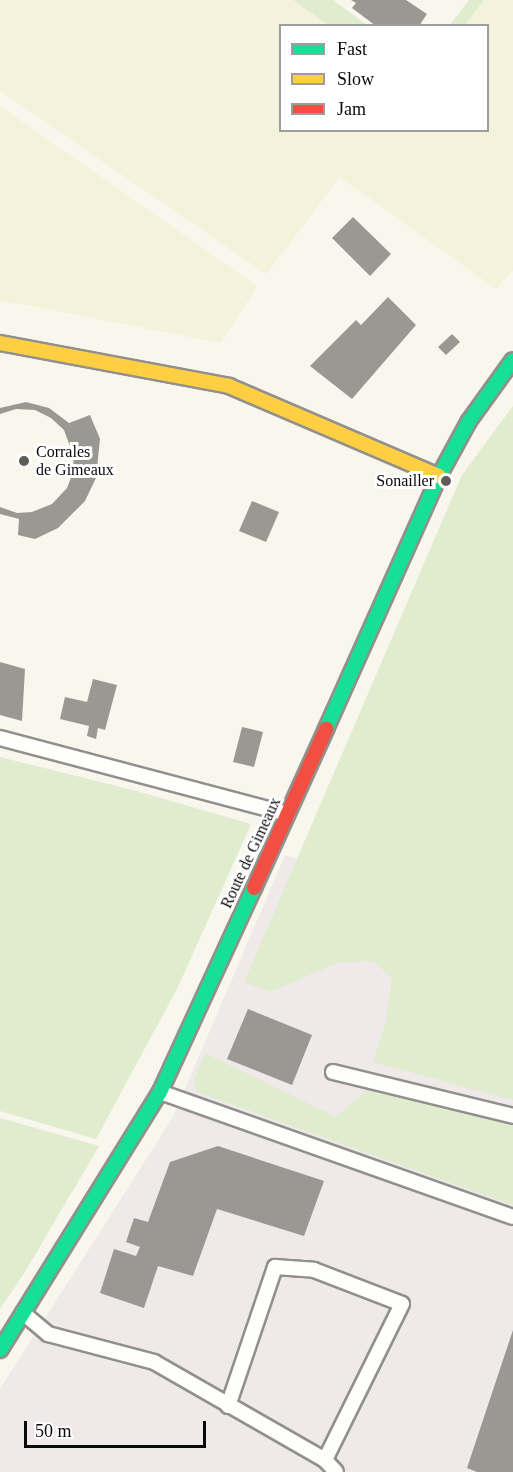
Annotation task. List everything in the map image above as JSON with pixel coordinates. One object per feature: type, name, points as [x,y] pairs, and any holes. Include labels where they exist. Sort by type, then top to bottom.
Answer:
[{"type":"street","points":[[0,343],[230,386],[439,476]]},
{"type":"street","name":"Route de Gimeaux","points":[[0,1350],[160,1092],[394,582],[439,476],[469,421],[513,360]]},
{"type":"lane","points":[[0,738],[287,814]]},
{"type":"lane","points":[[333,1072],[513,1116]]},
{"type":"lane","points":[[160,1092],[513,1217]]},
{"type":"lane","points":[[228,1406],[275,1267],[314,1270],[402,1304],[325,1460]]},
{"type":"lane","points":[[23,1312],[48,1334],[154,1362],[325,1460],[336,1472]]},
{"type":"shaded area","points":[[0,0],[292,0],[327,24],[279,24],[279,132],[489,132],[489,24],[466,24],[484,0],[513,0],[513,270],[496,289],[340,177],[266,274],[0,91]]},
{"type":"shaded area","points":[[0,106],[257,286],[221,343],[0,300]]},
{"type":"shaded area","points":[[285,855],[513,931],[513,1472],[0,1472],[0,1389],[173,1117]]},
{"type":"green space","points":[[293,0],[333,0],[366,24],[327,24]]},
{"type":"green space","points":[[469,0],[484,0],[466,24],[451,24]]},
{"type":"green space","points":[[513,406],[513,1100],[373,1062],[386,1021],[392,978],[373,961],[337,963],[270,992],[244,982],[462,475]]},
{"type":"green space","points":[[0,757],[133,790],[251,824],[178,987],[96,1139],[0,1111]]},
{"type":"green space","points":[[205,1053],[336,1117],[370,1087],[513,1124],[513,1205],[197,1092],[194,1080]]},
{"type":"green space","points":[[0,1118],[99,1146],[25,1272],[0,1309]]},
{"type":"building","points":[[351,0],[406,0],[427,14],[420,24],[373,24],[352,8],[356,3]]},
{"type":"building","points":[[353,217],[391,254],[370,276],[332,238]]},
{"type":"building","points":[[388,297],[416,325],[352,399],[310,366],[356,320],[361,325]]},
{"type":"building","points":[[452,334],[460,342],[446,355],[438,347]]},
{"type":"building","points":[[26,402],[49,408],[69,423],[90,415],[100,439],[96,478],[85,501],[58,528],[35,539],[18,535],[19,519],[0,514],[0,507],[17,513],[32,512],[52,504],[67,488],[72,475],[74,457],[64,430],[51,418],[35,410],[16,409],[0,414],[0,408]]},
{"type":"building","points":[[252,501],[279,512],[266,542],[239,531]]},
{"type":"building","points":[[0,662],[25,669],[22,721],[0,715]]},
{"type":"building","points":[[93,679],[117,685],[105,730],[98,728],[96,739],[87,736],[89,726],[60,719],[65,697],[87,702]]},
{"type":"building","points":[[242,727],[263,732],[254,767],[233,762]]},
{"type":"building","points":[[248,1009],[312,1035],[292,1085],[227,1059]]},
{"type":"building","points":[[218,1146],[324,1181],[304,1236],[217,1209],[193,1276],[158,1266],[144,1308],[100,1293],[114,1249],[136,1256],[140,1247],[126,1242],[134,1218],[148,1222],[170,1162]]},
{"type":"building","points":[[513,1330],[513,1472],[477,1472],[467,1468]]},
{"type":"traffic: fast","points":[[326,729],[439,476],[469,421],[513,360]]},
{"type":"traffic: fast","points":[[0,1350],[160,1092],[254,888]]},
{"type":"traffic: slow","points":[[0,343],[229,386],[439,476]]},
{"type":"traffic: jam","points":[[254,888],[326,729]]},
{"type":"place","name":"Corrales de Gimeaux","points":[[24,461]]},
{"type":"place","name":"Sonailler","points":[[446,481]]}]
